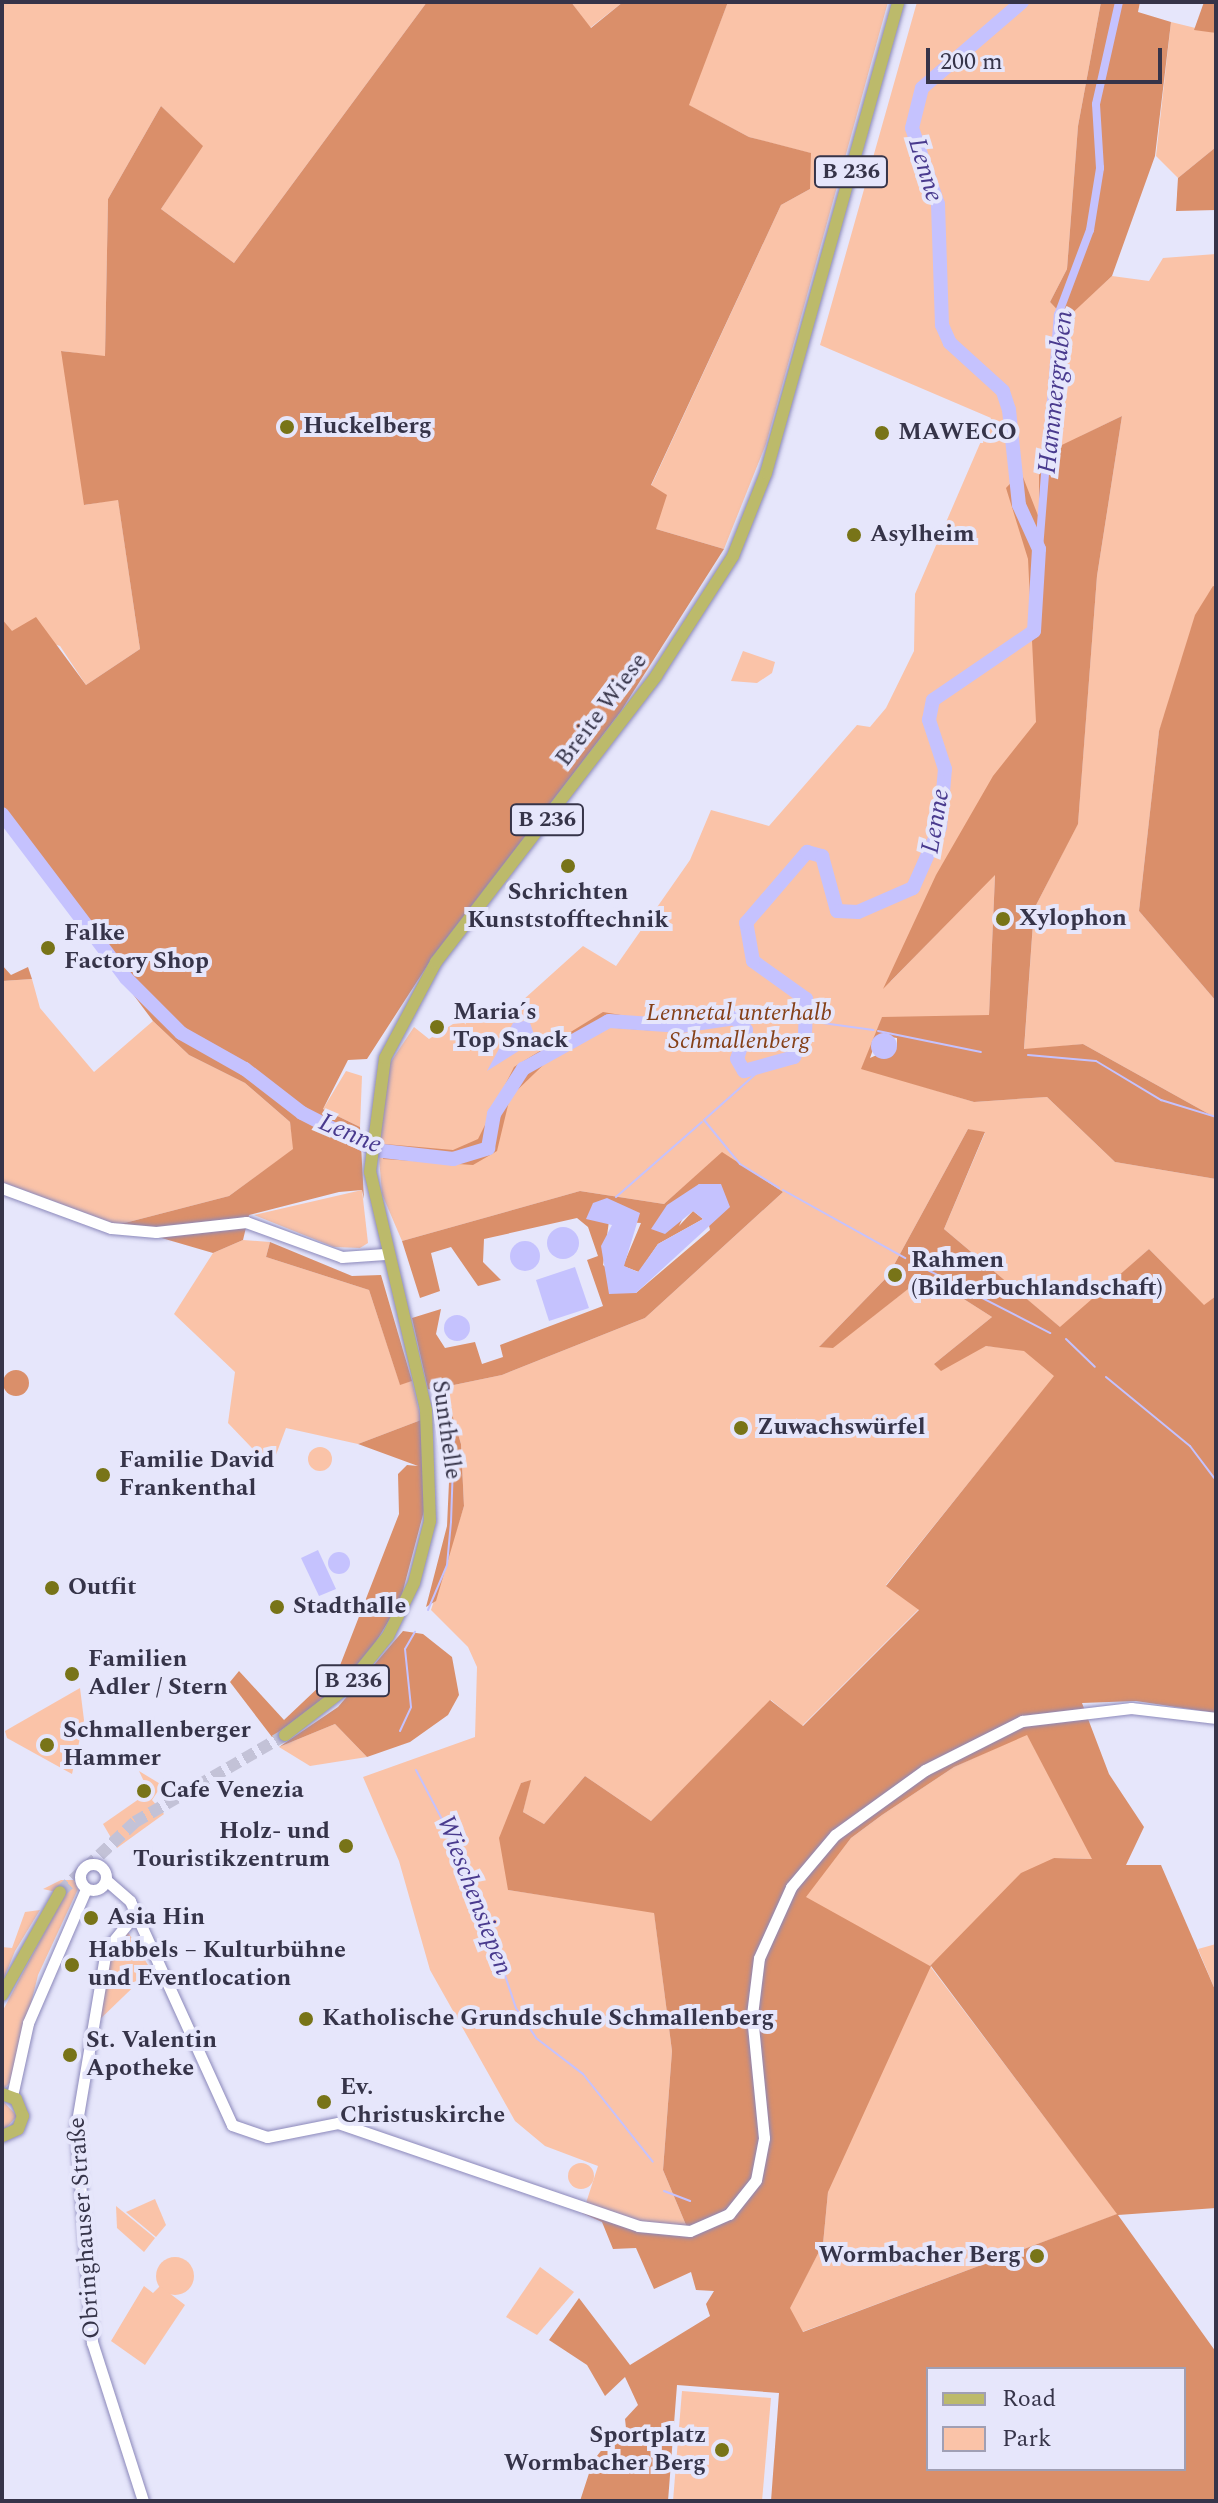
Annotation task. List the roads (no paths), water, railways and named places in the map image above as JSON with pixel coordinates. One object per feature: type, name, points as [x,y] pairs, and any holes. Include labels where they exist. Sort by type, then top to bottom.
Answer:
[{"type":"main road","name":"Breite Wiese","points":[[385,1254],[373,1197],[375,1096],[380,1074],[436,962],[628,714],[733,556],[766,473],[898,2]]},
{"type":"main road","points":[[2,1188],[121,1230],[246,1222],[342,1257],[385,1254]]},
{"type":"main road","name":"Sunthelle","points":[[285,1735],[346,1688],[402,1611],[427,1537],[433,1459],[385,1254]]},
{"type":"main road","points":[[86,1889],[80,1875],[87,1866],[99,1866],[106,1880],[136,1913],[221,2112],[241,2130],[277,2136],[338,2123],[650,2229],[690,2231],[721,2220],[745,2198],[761,2161],[752,2015],[762,1947],[791,1887],[835,1835],[925,1770],[1022,1721],[1131,1708],[1216,1718]]},
{"type":"main road","points":[[2,2136],[23,2119],[7,2095],[28,2023],[86,1889],[106,1880]]},
{"type":"main road","points":[[2,1995],[60,1892]]},
{"type":"main road","name":"Obringhauser Straße","points":[[136,1913],[106,1950],[76,2128],[92,2342],[143,2501]]},
{"type":"water","points":[[529,1020],[536,1040],[487,1071],[513,1023]]},
{"type":"water","points":[[884,1033],[893,1037],[897,1046],[893,1055],[884,1059],[875,1055],[871,1046],[875,1037]]},
{"type":"water","points":[[699,1184],[721,1184],[730,1207],[636,1293],[609,1294],[601,1246],[612,1225],[586,1219],[593,1203],[607,1198],[640,1213],[624,1266],[638,1272],[658,1244],[703,1219],[693,1211],[665,1234],[651,1229],[667,1205]]},
{"type":"water","points":[[563,1227],[574,1232],[579,1243],[574,1254],[563,1259],[552,1254],[547,1243],[552,1232]]},
{"type":"water","points":[[525,1241],[535,1246],[540,1256],[535,1266],[525,1271],[515,1266],[510,1256],[515,1246]]},
{"type":"water","points":[[575,1267],[589,1308],[549,1321],[536,1280]]},
{"type":"water","points":[[457,1315],[466,1319],[470,1328],[466,1337],[457,1341],[448,1337],[444,1328],[448,1319]]},
{"type":"water","points":[[318,1550],[336,1589],[319,1596],[301,1558]]},
{"type":"water","points":[[339,1552],[350,1563],[339,1574],[328,1563]]},
{"type":"waterway","name":"Lenne","points":[[2,814],[126,978],[181,1033],[245,1069],[302,1113],[374,1150],[453,1159],[488,1148],[494,1114],[523,1069],[609,1021],[681,1026],[735,1018],[746,1030],[737,1059],[744,1071],[794,1057],[805,1035],[806,999],[753,961],[746,923],[807,852],[822,856],[837,911],[858,912],[913,888],[940,827],[945,769],[929,720],[933,700],[1034,631],[1039,549],[1019,505],[1009,410],[1003,391],[950,343],[942,325],[938,204],[912,128],[922,88],[1022,2]]},
{"type":"waterway","name":"Hammergraben","points":[[1039,549],[1058,315],[1090,230],[1100,168],[1096,104],[1119,2]]},
{"type":"waterway","points":[[808,1021],[873,1030]]},
{"type":"waterway","points":[[878,1031],[981,1052]]},
{"type":"waterway","points":[[1028,1055],[1096,1061],[1161,1100],[1216,1117]]},
{"type":"waterway","points":[[759,1071],[704,1120],[740,1164],[779,1188]]},
{"type":"waterway","points":[[616,1197],[702,1122]]},
{"type":"waterway","points":[[783,1190],[905,1258]]},
{"type":"waterway","points":[[916,1264],[1050,1333]]},
{"type":"waterway","points":[[1066,1339],[1095,1367]]},
{"type":"waterway","points":[[1106,1377],[1190,1446],[1214,1478]]},
{"type":"waterway","name":"Wieschensiepen","points":[[428,1610],[447,1565],[451,1522],[454,1438],[440,1384]]},
{"type":"waterway","name":"Wieschensiepen","points":[[400,1731],[411,1707],[405,1649],[415,1632]]},
{"type":"waterway","name":"Wieschensiepen","points":[[416,1770],[472,1876],[516,2008],[536,2038],[583,2074],[653,2162]]},
{"type":"waterway","name":"Wieschensiepen","points":[[664,2191],[690,2201]]},
{"type":"tunnel","points":[[60,1892],[135,1822],[285,1735]]},
{"type":"place","name":"Huckelberg","points":[[287,427]]},
{"type":"place","name":"MAWECO","points":[[882,433]]},
{"type":"place","name":"Asylheim","points":[[854,535]]},
{"type":"place","name":"Schrichten Kunststofftechnik","points":[[568,866]]},
{"type":"place","name":"Xylophon","points":[[1003,919]]},
{"type":"place","name":"Falke Factory Shop","points":[[48,948]]},
{"type":"place","name":"Maria´s Top Snack","points":[[437,1027]]},
{"type":"place","name":"Rahmen (Bilderbuchlandschaft)","points":[[895,1275]]},
{"type":"place","name":"Zuwachswürfel","points":[[741,1428]]},
{"type":"place","name":"Familie David Frankenthal","points":[[103,1475]]},
{"type":"place","name":"Outfit","points":[[52,1588]]},
{"type":"place","name":"Stadthalle","points":[[277,1607]]},
{"type":"place","name":"Familien Adler / Stern","points":[[72,1674]]},
{"type":"place","name":"Schmallenberger Hammer","points":[[47,1745]]},
{"type":"place","name":"Cafe Venezia","points":[[144,1791]]},
{"type":"place","name":"Holz- und Touristikzentrum","points":[[346,1846]]},
{"type":"place","name":"Asia Hin","points":[[91,1918]]},
{"type":"place","name":"Habbels – Kulturbühne und Eventlocation","points":[[72,1965]]},
{"type":"place","name":"Katholische Grundschule Schmallenberg","points":[[306,2019]]},
{"type":"place","name":"St. Valentin Apotheke","points":[[70,2055]]},
{"type":"place","name":"Ev. Christuskirche","points":[[324,2102]]},
{"type":"place","name":"Wormbacher Berg","points":[[1037,2256]]},
{"type":"place","name":"Sportplatz Wormbacher Berg","points":[[722,2450]]},
{"type":"park label","name":"Lennetal unterhalb Schmallenberg","points":[[739,1028]]}]
